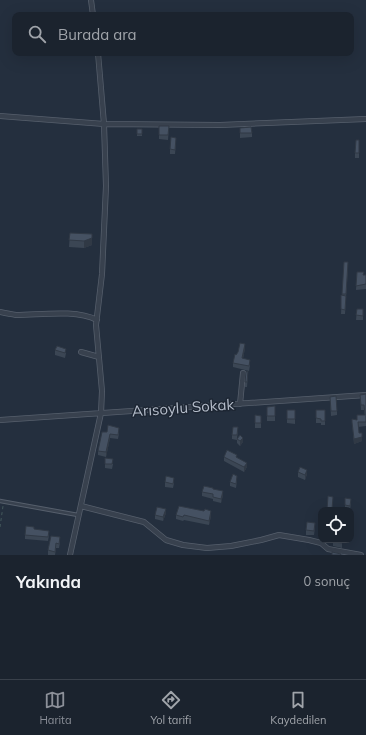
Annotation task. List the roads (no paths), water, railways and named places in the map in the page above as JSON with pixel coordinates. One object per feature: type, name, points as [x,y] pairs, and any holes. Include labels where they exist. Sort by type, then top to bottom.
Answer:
[{"type":"street","points":[[91,0],[93,12]]},
{"type":"street","points":[[70,555],[82,506],[101,413],[102,391],[97,320],[102,274],[106,186],[104,124],[98,56]]},
{"type":"street","points":[[0,116],[104,124],[220,125],[366,119]]},
{"type":"street","points":[[0,312],[14,315],[63,314],[97,320]]},
{"type":"street","points":[[81,352],[99,357]]},
{"type":"street","points":[[240,404],[243,373]]},
{"type":"street","name":"Arısoylu Sokak","points":[[0,420],[366,395]]},
{"type":"street","points":[[82,506],[144,522],[166,540],[183,545],[207,548],[231,546],[279,535],[309,540],[321,543],[328,548],[361,555]]},
{"type":"lane","points":[[0,501],[80,515]]}]
